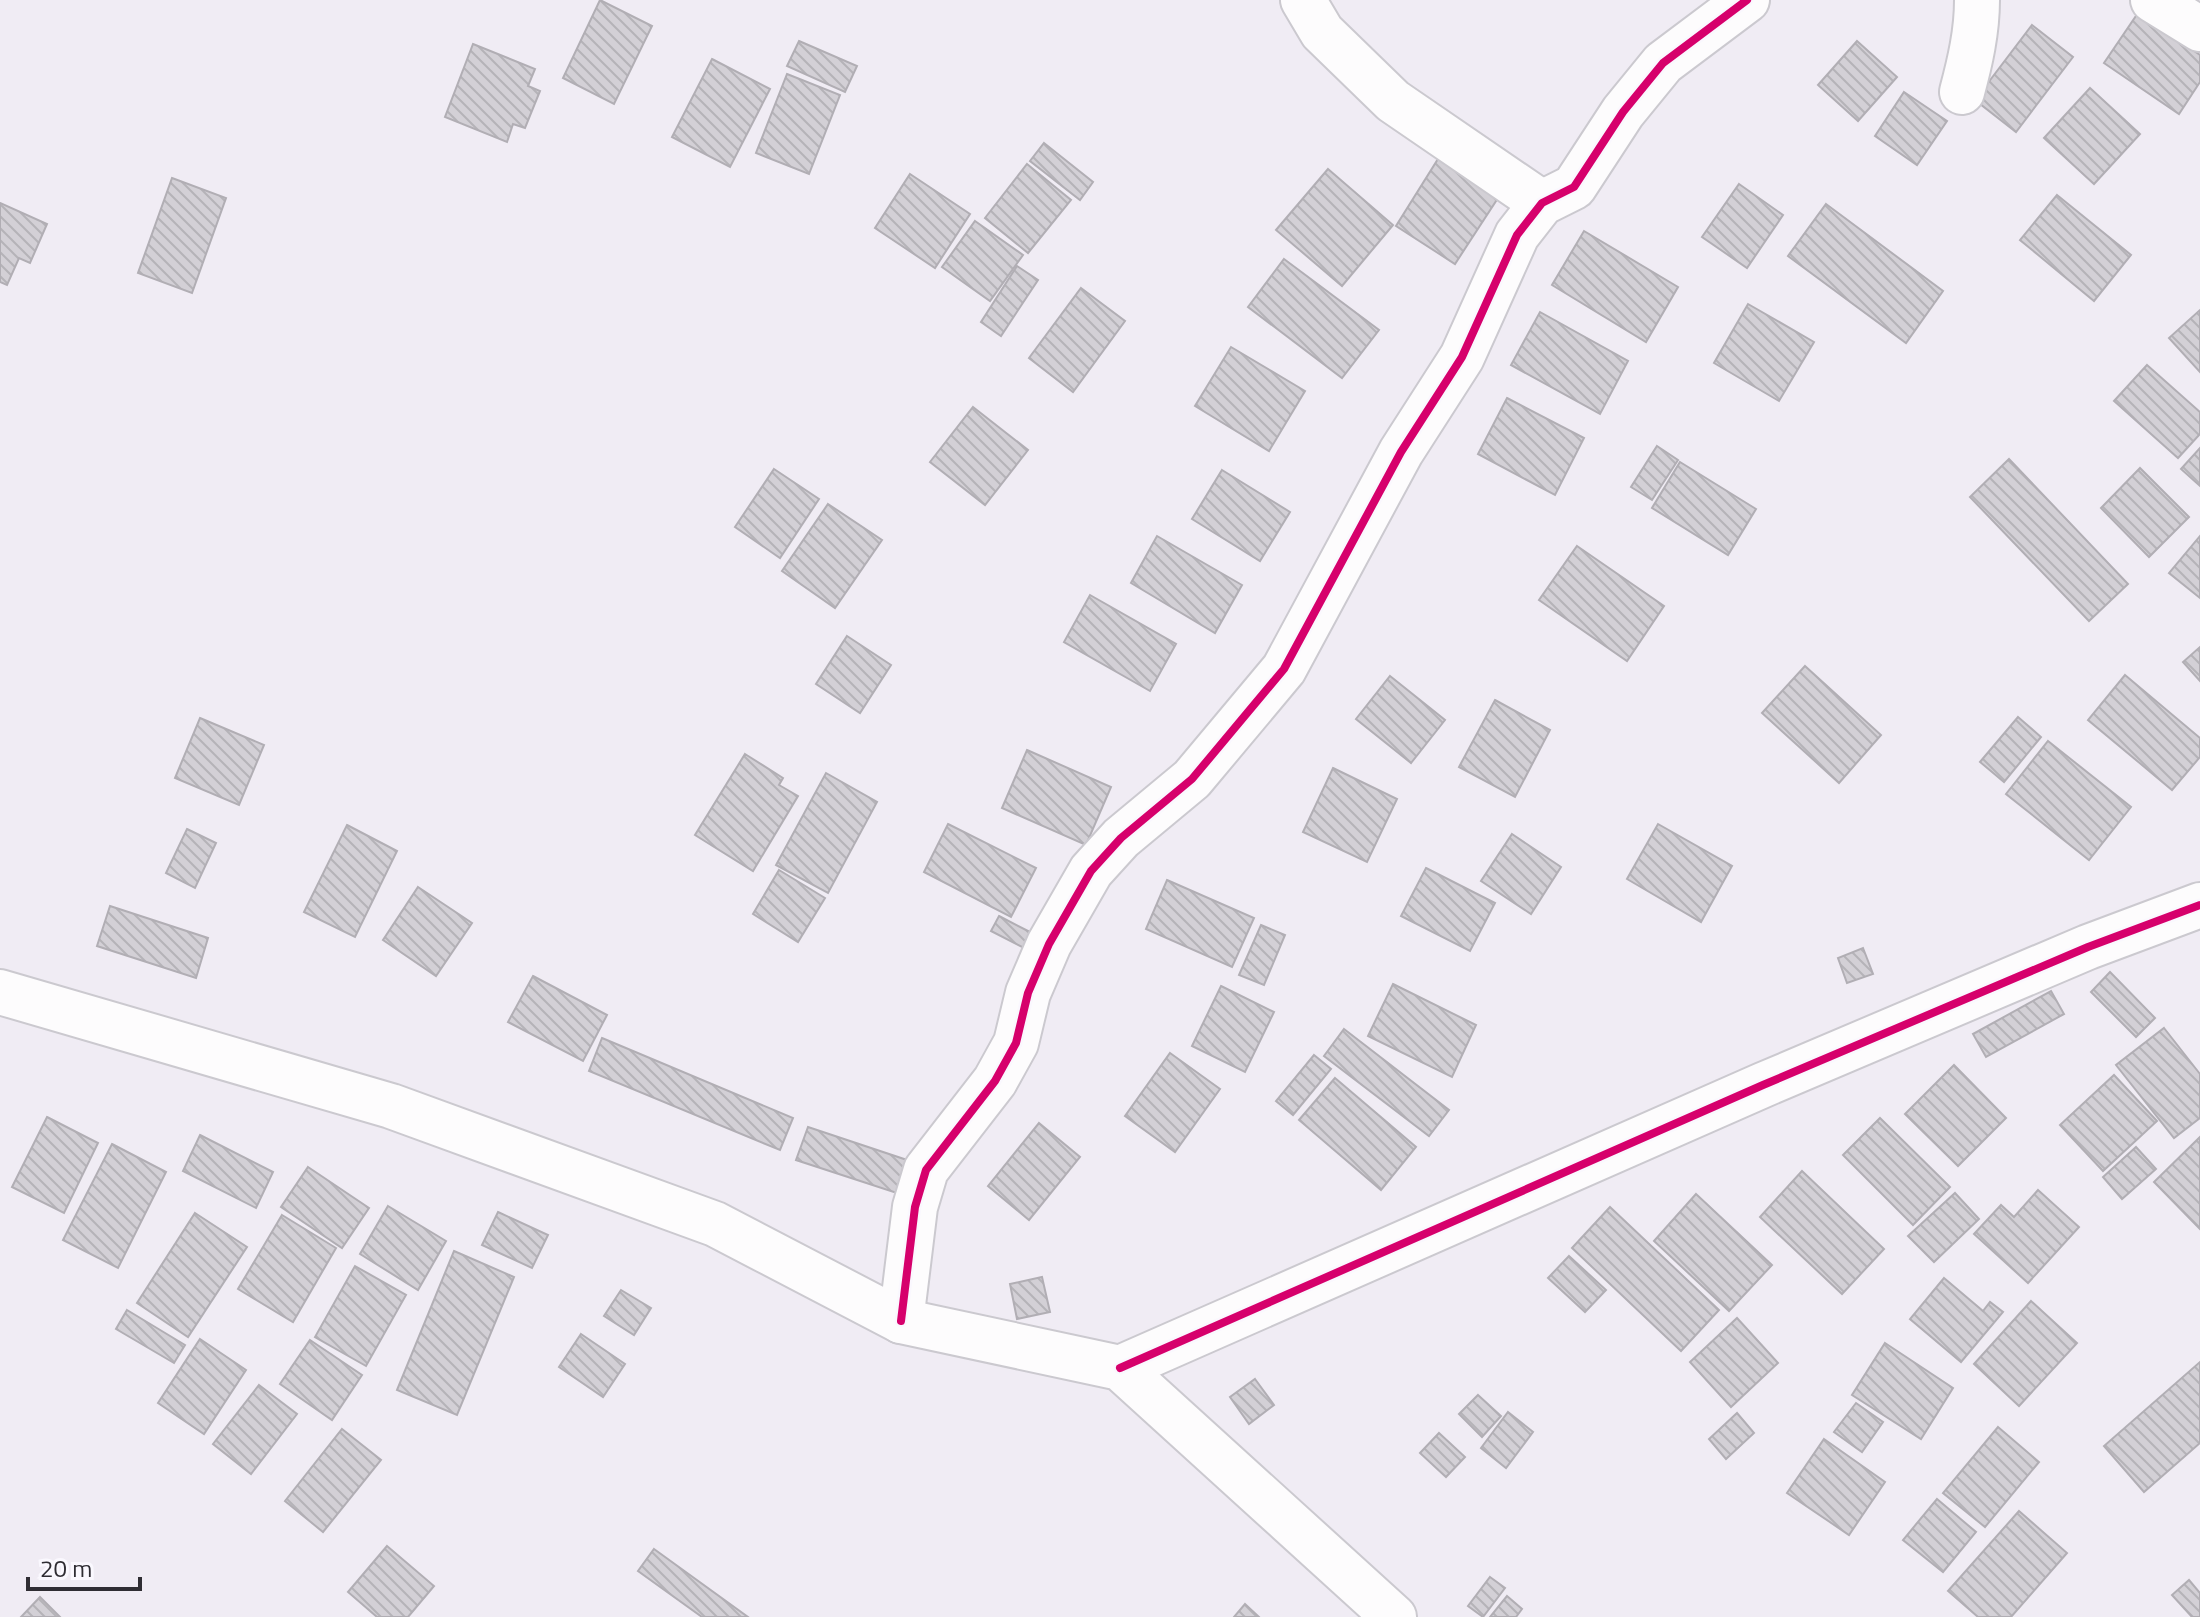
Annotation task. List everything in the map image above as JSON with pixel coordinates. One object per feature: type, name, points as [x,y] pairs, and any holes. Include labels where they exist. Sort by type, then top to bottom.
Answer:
[{"type":"street","points":[[1303,0],[1322,32],[1393,101],[1542,203]]},
{"type":"street","points":[[901,1321],[915,1207],[926,1170],[995,1081],[1016,1043],[1028,993],[1049,944],[1091,871],[1121,838],[1192,779],[1284,669],[1401,452],[1462,357],[1517,235],[1542,203],[1574,187],[1623,112],[1663,63],[1747,0]]},
{"type":"street","points":[[1962,92],[1971,59],[1977,0]]},
{"type":"street","points":[[2153,0],[2200,29]]},
{"type":"street","points":[[1120,1368],[1763,1085],[2088,947],[2200,905]]},
{"type":"street","points":[[0,992],[391,1106],[715,1224],[901,1321],[1120,1368],[1394,1617]]},
{"type":"building","points":[[600,0],[652,26],[614,104],[563,78]]},
{"type":"building","points":[[2138,13],[2200,55],[2200,82],[2179,114],[2104,63]]},
{"type":"building","points":[[2032,25],[2073,57],[2016,132],[1975,100]]},
{"type":"building","points":[[799,41],[857,66],[845,92],[787,66]]},
{"type":"building","points":[[1857,41],[1897,77],[1858,121],[1818,85]]},
{"type":"building","points":[[473,44],[535,69],[528,86],[540,91],[525,128],[513,124],[507,142],[445,117]]},
{"type":"building","points":[[712,59],[770,89],[730,167],[672,137]]},
{"type":"building","points":[[787,74],[840,95],[809,174],[756,153]]},
{"type":"building","points":[[2090,88],[2140,134],[2094,184],[2044,138]]},
{"type":"building","points":[[1904,92],[1947,121],[1917,165],[1875,136]]},
{"type":"building","points":[[1044,143],[1093,182],[1080,200],[1030,161]]},
{"type":"building","points":[[1438,159],[1498,198],[1455,264],[1396,226]]},
{"type":"building","points":[[1027,164],[1071,200],[1028,253],[985,218]]},
{"type":"building","points":[[1328,169],[1393,225],[1342,286],[1276,230]]},
{"type":"building","points":[[910,174],[970,214],[935,268],[875,228]]},
{"type":"building","points":[[172,178],[226,198],[192,293],[138,273]]},
{"type":"building","points":[[1739,184],[1783,215],[1747,268],[1702,237]]},
{"type":"building","points":[[2057,195],[2131,255],[2094,301],[2020,240]]},
{"type":"building","points":[[0,203],[47,224],[30,263],[19,258],[7,285],[0,282]]},
{"type":"building","points":[[1826,204],[1943,291],[1906,343],[1788,256]]},
{"type":"building","points":[[975,221],[1023,255],[990,301],[942,267]]},
{"type":"building","points":[[1584,231],[1678,287],[1646,342],[1552,285]]},
{"type":"building","points":[[1284,259],[1379,330],[1342,378],[1248,307]]},
{"type":"building","points":[[1017,266],[1038,280],[1001,336],[981,322]]},
{"type":"building","points":[[1081,288],[1125,321],[1073,392],[1029,358]]},
{"type":"building","points":[[1748,304],[1814,342],[1779,401],[1714,363]]},
{"type":"building","points":[[2200,310],[2200,372],[2169,338]]},
{"type":"building","points":[[1540,312],[1628,361],[1600,414],[1511,365]]},
{"type":"building","points":[[1231,347],[1305,391],[1269,451],[1195,406]]},
{"type":"building","points":[[2147,365],[2200,412],[2200,434],[2178,458],[2114,401]]},
{"type":"building","points":[[1507,398],[1584,438],[1555,495],[1478,454]]},
{"type":"building","points":[[973,407],[1028,450],[985,505],[930,462]]},
{"type":"building","points":[[1657,446],[1678,460],[1652,500],[1631,487]]},
{"type":"building","points":[[2200,448],[2200,486],[2181,469]]},
{"type":"building","points":[[2009,459],[2128,584],[2089,621],[1970,497]]},
{"type":"building","points":[[1680,462],[1756,509],[1728,555],[1652,508]]},
{"type":"building","points":[[2140,468],[2189,517],[2149,557],[2101,508]]},
{"type":"building","points":[[774,469],[819,499],[780,558],[735,527]]},
{"type":"building","points":[[1222,470],[1290,512],[1260,561],[1192,519]]},
{"type":"building","points":[[828,504],[882,540],[835,608],[782,571]]},
{"type":"building","points":[[1157,536],[1242,585],[1215,633],[1131,583]]},
{"type":"building","points":[[2200,536],[2200,598],[2169,573]]},
{"type":"building","points":[[1577,546],[1664,606],[1627,661],[1539,600]]},
{"type":"building","points":[[1090,595],[1176,644],[1150,691],[1064,642]]},
{"type":"building","points":[[847,636],[891,665],[860,713],[816,684]]},
{"type":"building","points":[[2200,647],[2200,681],[2183,662]]},
{"type":"building","points":[[1805,666],[1881,735],[1839,783],[1762,713]]},
{"type":"building","points":[[2125,675],[2200,738],[2200,757],[2172,790],[2088,720]]},
{"type":"building","points":[[1390,676],[1445,720],[1411,763],[1356,719]]},
{"type":"building","points":[[1495,700],[1550,730],[1515,797],[1459,767]]},
{"type":"building","points":[[2018,717],[2041,737],[2004,782],[1980,762]]},
{"type":"building","points":[[200,718],[264,745],[239,805],[175,778]]},
{"type":"building","points":[[2048,741],[2131,807],[2089,860],[2006,794]]},
{"type":"building","points":[[1027,750],[1111,787],[1086,845],[1002,808]]},
{"type":"building","points":[[745,754],[783,778],[779,785],[798,796],[753,871],[695,835]]},
{"type":"building","points":[[1333,768],[1397,799],[1367,862],[1303,832]]},
{"type":"building","points":[[826,773],[877,802],[828,893],[776,865]]},
{"type":"building","points":[[948,824],[1036,868],[1011,917],[924,872]]},
{"type":"building","points":[[1658,824],[1732,866],[1701,922],[1627,879]]},
{"type":"building","points":[[347,825],[397,851],[355,937],[304,912]]},
{"type":"building","points":[[187,829],[216,843],[195,888],[166,873]]},
{"type":"building","points":[[1512,834],[1561,867],[1531,914],[1481,881]]},
{"type":"building","points":[[1426,868],[1495,903],[1470,951],[1401,916]]},
{"type":"building","points":[[779,870],[825,898],[798,942],[753,914]]},
{"type":"building","points":[[1167,880],[1254,918],[1232,967],[1146,929]]},
{"type":"building","points":[[418,887],[472,923],[436,976],[383,940]]},
{"type":"building","points":[[110,906],[208,938],[196,978],[97,946]]},
{"type":"building","points":[[999,916],[1032,933],[1024,948],[991,931]]},
{"type":"building","points":[[1261,925],[1285,935],[1264,985],[1239,975]]},
{"type":"building","points":[[1863,948],[1873,974],[1847,983],[1838,958]]},
{"type":"building","points":[[2110,972],[2155,1018],[2136,1037],[2091,992]]},
{"type":"building","points":[[533,976],[607,1015],[583,1061],[508,1022]]},
{"type":"building","points":[[1393,984],[1476,1025],[1452,1077],[1368,1036]]},
{"type":"building","points":[[1221,986],[1274,1012],[1245,1072],[1192,1046]]},
{"type":"building","points":[[2051,991],[2064,1014],[1986,1057],[1973,1034]]},
{"type":"building","points":[[2164,1028],[2200,1074],[2200,1118],[2174,1138],[2116,1065]]},
{"type":"building","points":[[1344,1029],[1449,1110],[1429,1136],[1324,1056]]},
{"type":"building","points":[[602,1038],[793,1118],[780,1150],[589,1071]]},
{"type":"building","points":[[1170,1053],[1220,1089],[1175,1152],[1125,1116]]},
{"type":"building","points":[[1314,1055],[1331,1069],[1293,1115],[1276,1101]]},
{"type":"building","points":[[1954,1065],[2006,1118],[1958,1166],[1905,1114]]},
{"type":"building","points":[[2114,1075],[2157,1121],[2103,1171],[2060,1125]]},
{"type":"building","points":[[1335,1078],[1416,1147],[1381,1190],[1299,1120]]},
{"type":"building","points":[[47,1117],[98,1143],[64,1213],[12,1187]]},
{"type":"building","points":[[1880,1118],[1950,1187],[1913,1225],[1843,1155]]},
{"type":"building","points":[[1039,1123],[1080,1157],[1029,1220],[988,1186]]},
{"type":"building","points":[[808,1127],[913,1162],[903,1195],[796,1160]]},
{"type":"building","points":[[200,1135],[273,1172],[256,1208],[183,1171]]},
{"type":"building","points":[[2200,1137],[2200,1229],[2154,1182]]},
{"type":"building","points":[[112,1144],[166,1172],[118,1268],[63,1240]]},
{"type":"building","points":[[2136,1147],[2156,1169],[2122,1199],[2103,1177]]},
{"type":"building","points":[[308,1167],[369,1208],[342,1248],[281,1207]]},
{"type":"building","points":[[1802,1171],[1884,1249],[1842,1294],[1760,1217]]},
{"type":"building","points":[[2038,1190],[2079,1227],[2028,1283],[1974,1234],[2001,1205],[2014,1217]]},
{"type":"building","points":[[1955,1193],[1979,1219],[1934,1262],[1908,1236]]},
{"type":"building","points":[[1696,1194],[1772,1265],[1729,1311],[1654,1241]]},
{"type":"building","points":[[388,1206],[446,1241],[418,1290],[360,1254]]},
{"type":"building","points":[[1610,1207],[1719,1310],[1681,1351],[1572,1248]]},
{"type":"building","points":[[498,1212],[548,1235],[532,1268],[482,1245]]},
{"type":"building","points":[[195,1213],[247,1247],[188,1337],[137,1303]]},
{"type":"building","points":[[282,1215],[336,1248],[293,1322],[238,1289]]},
{"type":"building","points":[[454,1251],[514,1277],[457,1415],[397,1390]]},
{"type":"building","points":[[1569,1256],[1606,1290],[1585,1312],[1548,1278]]},
{"type":"building","points":[[355,1266],[406,1295],[366,1366],[315,1337]]},
{"type":"building","points":[[1042,1277],[1050,1312],[1017,1319],[1010,1284]]},
{"type":"building","points":[[1944,1278],[1983,1311],[1990,1302],[2003,1312],[1961,1362],[1910,1319]]},
{"type":"building","points":[[621,1290],[651,1308],[634,1335],[604,1316]]},
{"type":"building","points":[[2031,1301],[2077,1343],[2019,1406],[1974,1364]]},
{"type":"building","points":[[127,1310],[185,1345],[174,1363],[116,1329]]},
{"type":"building","points":[[1737,1318],[1778,1363],[1731,1407],[1690,1362]]},
{"type":"building","points":[[581,1334],[625,1364],[603,1397],[559,1367]]},
{"type":"building","points":[[200,1339],[246,1370],[204,1434],[158,1403]]},
{"type":"building","points":[[310,1340],[362,1375],[332,1420],[280,1384]]},
{"type":"building","points":[[1885,1343],[1953,1388],[1921,1439],[1852,1395]]},
{"type":"building","points":[[2200,1362],[2200,1443],[2144,1492],[2104,1446]]},
{"type":"building","points":[[1255,1379],[1274,1405],[1249,1424],[1230,1397]]},
{"type":"building","points":[[259,1385],[297,1414],[251,1474],[213,1444]]},
{"type":"building","points":[[1478,1395],[1501,1416],[1482,1437],[1459,1414]]},
{"type":"building","points":[[1856,1403],[1883,1422],[1862,1452],[1834,1432]]},
{"type":"building","points":[[1508,1412],[1533,1432],[1506,1468],[1481,1448]]},
{"type":"building","points":[[1737,1413],[1754,1433],[1726,1459],[1709,1439]]},
{"type":"building","points":[[1998,1427],[2039,1462],[1985,1527],[1943,1493]]},
{"type":"building","points":[[342,1429],[381,1460],[323,1532],[285,1501]]},
{"type":"building","points":[[1439,1433],[1465,1457],[1446,1477],[1420,1453]]},
{"type":"building","points":[[1824,1439],[1885,1482],[1849,1535],[1787,1493]]},
{"type":"building","points":[[1937,1499],[1976,1532],[1943,1572],[1903,1540]]},
{"type":"building","points":[[2019,1511],[2067,1553],[2011,1617],[1978,1617],[1948,1591]]},
{"type":"building","points":[[387,1546],[434,1586],[408,1617],[377,1617],[348,1592]]},
{"type":"building","points":[[654,1549],[748,1617],[702,1617],[638,1571]]},
{"type":"building","points":[[1490,1577],[1505,1588],[1483,1617],[1468,1606]]},
{"type":"building","points":[[2189,1580],[2200,1593],[2200,1617],[2192,1617],[2172,1595]]},
{"type":"building","points":[[1507,1596],[1522,1609],[1516,1617],[1490,1617]]},
{"type":"building","points":[[40,1597],[60,1617],[21,1617]]},
{"type":"building","points":[[1245,1604],[1259,1617],[1234,1617]]},
{"type":"cycle path","points":[[901,1321],[915,1207],[926,1170],[995,1081],[1016,1043],[1028,993],[1049,944],[1091,871],[1121,838],[1192,779],[1284,669],[1401,452],[1462,357],[1517,235],[1542,203],[1574,187],[1623,112],[1663,63],[1747,0]]},
{"type":"cycle path","points":[[1120,1368],[1763,1085],[2088,947],[2200,905]]}]
